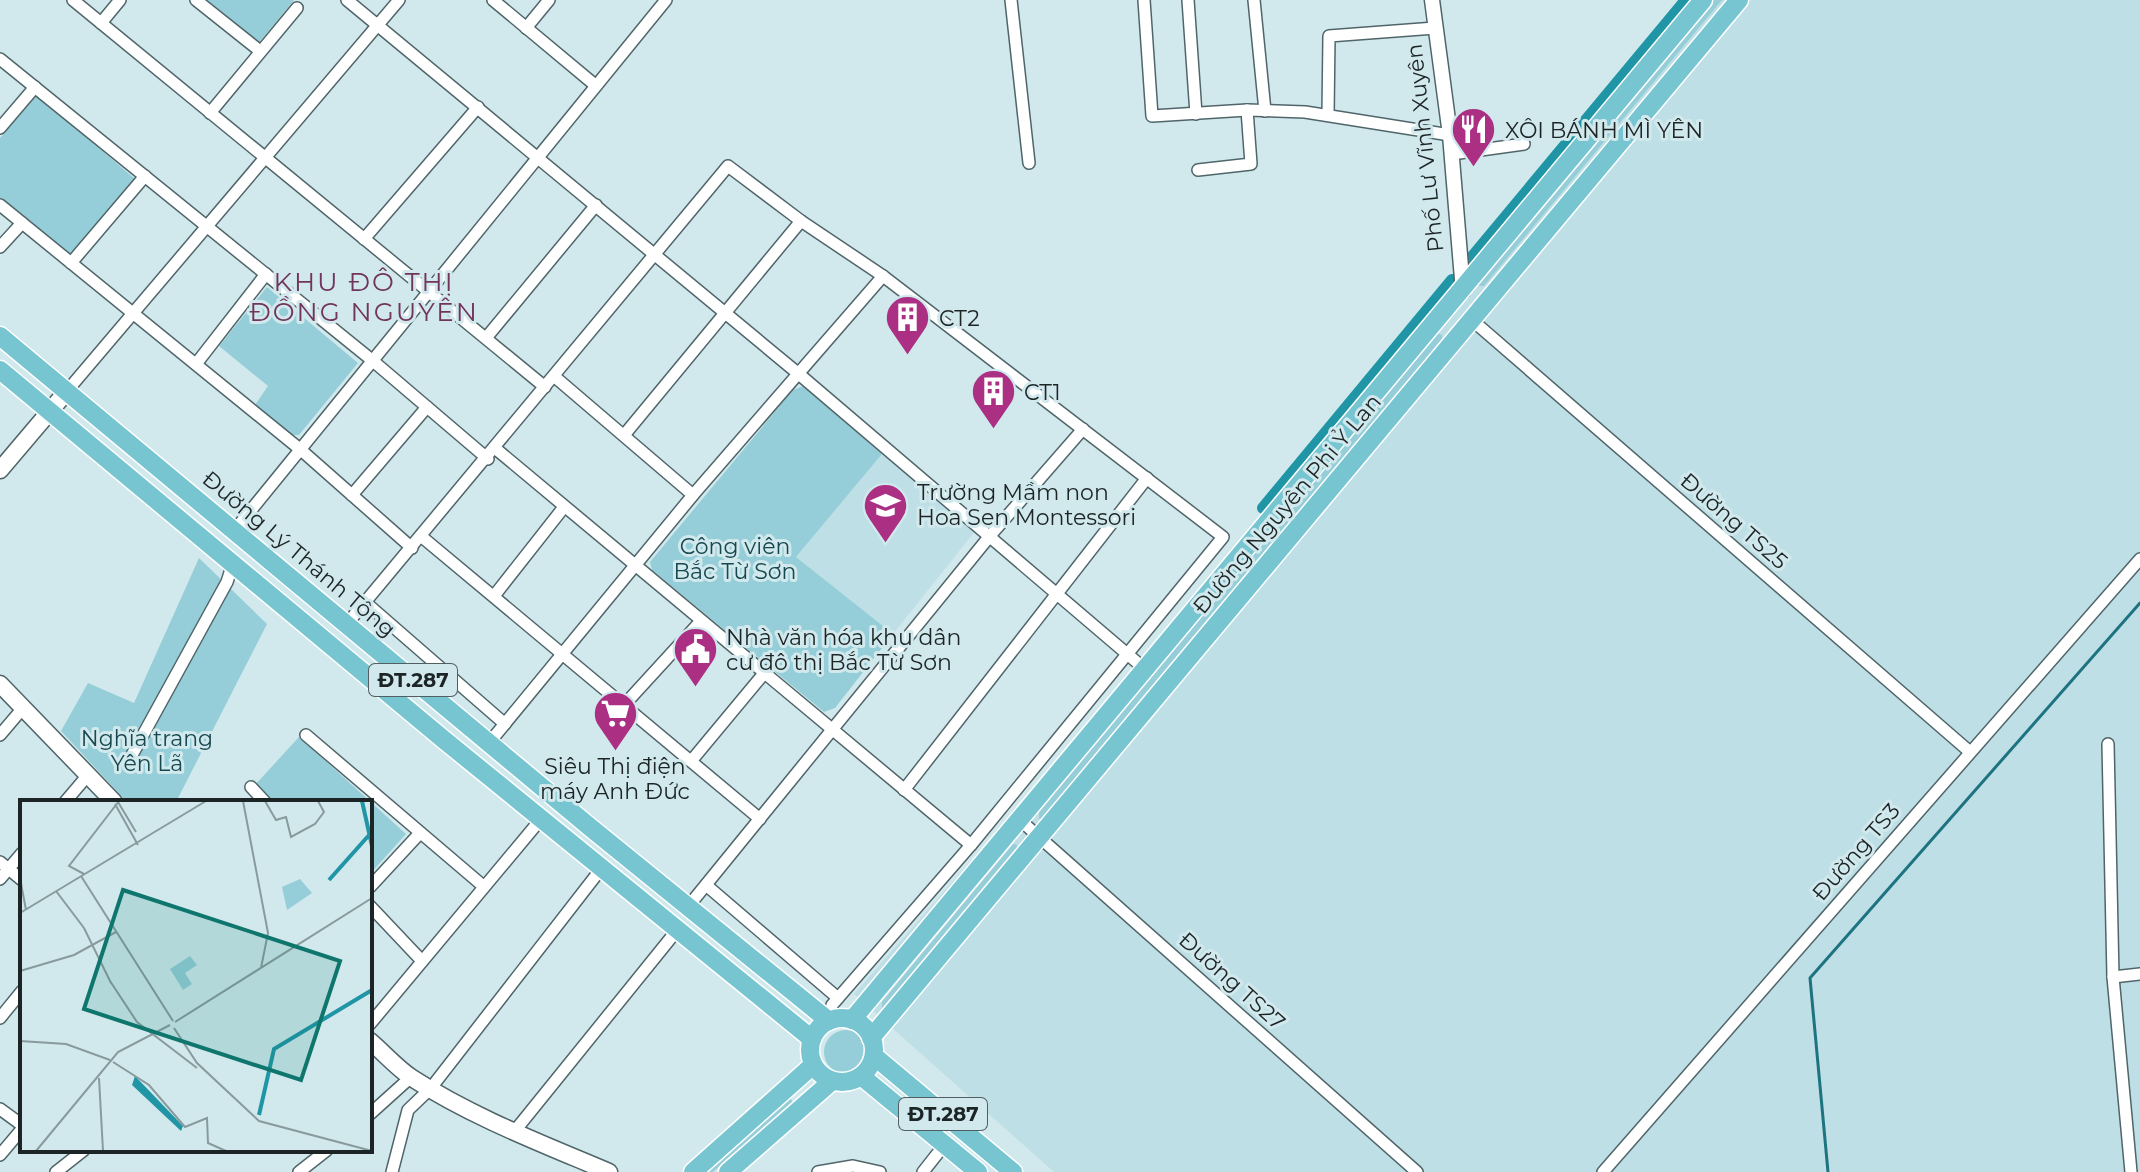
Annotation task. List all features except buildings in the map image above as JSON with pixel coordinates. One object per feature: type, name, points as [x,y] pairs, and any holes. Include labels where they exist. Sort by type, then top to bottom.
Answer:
[{"type":"main road","name":"Đường Nguyên Phi Ỷ Lan","points":[[852,1020],[1703,0]]},
{"type":"main road","name":"Đường Nguyên Phi Ỷ Lan","points":[[872,1047],[1041,838],[1739,0]]},
{"type":"main road","points":[[1463,291],[1472,320]]},
{"type":"main road","name":"Đường Lý Thánh Tông","points":[[0,336],[687,908],[829,1021]]},
{"type":"main road","name":"ĐT.287","points":[[0,370],[568,842],[812,1039]]},
{"type":"main road","points":[[0,470],[67,391]]},
{"type":"main road","points":[[0,684],[112,800]]},
{"type":"main road","points":[[568,842],[584,822]]},
{"type":"main road","points":[[852,1020],[872,1047],[861,1076],[847,1082],[832,1081],[813,1065],[812,1039],[829,1021],[852,1020]]},
{"type":"main road","points":[[372,1043],[411,1077],[431,1088],[514,1132],[609,1172]]},
{"type":"main road","name":"ĐT.287","points":[[872,1047],[1013,1172]]},
{"type":"main road","points":[[693,1172],[813,1065]]},
{"type":"main road","name":"ĐT.287","points":[[861,1076],[978,1172]]},
{"type":"main road","points":[[728,1172],[832,1081]]},
{"type":"street","points":[[73,0],[545,387]]},
{"type":"street","points":[[101,23],[120,0]]},
{"type":"street","points":[[196,0],[260,51]]},
{"type":"street","points":[[347,0],[800,375],[1146,670]]},
{"type":"street","points":[[67,391],[399,0]]},
{"type":"street","points":[[493,0],[595,85]]},
{"type":"street","points":[[526,28],[549,0]]},
{"type":"street","points":[[234,531],[666,0]]},
{"type":"street","points":[[1011,0],[1029,163]]},
{"type":"street","points":[[1144,0],[1152,116],[1247,110],[1328,115],[1450,135]]},
{"type":"street","points":[[1188,0],[1196,114]]},
{"type":"street","points":[[1254,0],[1265,111]]},
{"type":"street","name":"Phố Lư Vĩnh Xuyên","points":[[1432,0],[1450,135],[1463,291]]},
{"type":"street","points":[[210,113],[297,8]]},
{"type":"street","points":[[1328,115],[1329,36],[1435,28]]},
{"type":"street","points":[[0,59],[373,361],[488,459]]},
{"type":"street","points":[[0,128],[35,87]]},
{"type":"street","points":[[364,239],[478,107]]},
{"type":"street","points":[[1198,170],[1251,164],[1247,110]]},
{"type":"street","points":[[1452,154],[1524,144]]},
{"type":"street","points":[[346,625],[488,459],[728,166],[801,221],[883,276],[1223,537],[971,845],[832,1005],[829,1021]]},
{"type":"street","points":[[71,263],[145,176]]},
{"type":"street","points":[[0,205],[301,450],[412,548]]},
{"type":"street","points":[[486,338],[596,205]]},
{"type":"street","points":[[625,434],[801,221]]},
{"type":"street","points":[[0,247],[22,223]]},
{"type":"street","points":[[196,364],[266,274]]},
{"type":"street","points":[[489,743],[693,495],[883,276]]},
{"type":"street","name":"Đường TS25","points":[[1472,320],[1970,752]]},
{"type":"street","points":[[555,377],[693,495]]},
{"type":"street","points":[[352,495],[427,407]]},
{"type":"street","points":[[687,908],[989,537],[1083,429]]},
{"type":"street","points":[[496,449],[971,845]]},
{"type":"street","points":[[904,790],[1147,478]]},
{"type":"street","points":[[494,596],[564,507]]},
{"type":"street","points":[[422,537],[760,819]]},
{"type":"street","name":"Đường TS3","points":[[1603,1172],[2140,559]]},
{"type":"street","points":[[132,755],[227,582],[233,563]]},
{"type":"street","points":[[366,603],[505,724]]},
{"type":"street","points":[[625,704],[701,621]]},
{"type":"street","points":[[692,760],[766,671]]},
{"type":"street","points":[[0,735],[23,708]]},
{"type":"street","points":[[306,735],[482,885]]},
{"type":"street","points":[[2108,744],[2113,977],[2131,1172]]},
{"type":"street","points":[[67,800],[88,775]]},
{"type":"street","points":[[251,787],[263,800]]},
{"type":"street","points":[[372,1022],[482,885],[541,819]]},
{"type":"street","name":"Đường TS27","points":[[1020,820],[1417,1172]]},
{"type":"street","points":[[372,885],[420,833]]},
{"type":"street","points":[[0,879],[4,865],[20,878]]},
{"type":"street","points":[[392,1172],[408,1110],[431,1088],[601,869]]},
{"type":"street","points":[[706,885],[838,998]]},
{"type":"street","points":[[372,908],[422,961]]},
{"type":"street","points":[[514,1132],[678,929]]},
{"type":"street","points":[[2113,977],[2140,974]]},
{"type":"street","points":[[0,1018],[20,993]]},
{"type":"street","points":[[372,1112],[411,1077]]},
{"type":"street","points":[[0,1109],[20,1125]]},
{"type":"street","points":[[0,1155],[20,1130]]},
{"type":"street","points":[[923,1172],[945,1144]]},
{"type":"street","points":[[56,1172],[81,1152]]},
{"type":"street","points":[[299,1172],[324,1152]]},
{"type":"street","points":[[818,1172],[853,1166],[880,1172]]},
{"type":"shaded area","points":[[1691,0],[2140,0],[2140,1172],[1054,1172],[854,994],[1267,523]]},
{"type":"shaded area","name":"Trường Mầm non Hoa Sen Montessori","points":[[882,454],[976,530],[893,634],[796,557]]},
{"type":"green space","points":[[204,0],[294,0],[258,44]]},
{"type":"green space","points":[[1711,0],[1722,0],[1484,286],[1479,286],[1477,281]]},
{"type":"green space","points":[[37,95],[135,179],[68,257],[0,198],[0,138]]},
{"type":"green space","points":[[267,287],[358,363],[299,435],[288,435],[253,408],[268,386],[219,346]]},
{"type":"green space","points":[[1436,333],[1442,335],[1442,339],[1045,818],[1039,819],[1039,812]]},
{"type":"green space","name":"Công viên Bắc Từ Sơn","points":[[803,386],[882,454],[796,557],[893,634],[835,708],[824,712],[652,570],[650,562],[793,390]]},
{"type":"green space","name":"Nghĩa trang Yên Lã","points":[[199,558],[267,624],[177,800],[125,800],[61,731],[88,683],[134,703]]},
{"type":"green space","points":[[299,737],[368,800],[272,800],[255,785]]},
{"type":"green space","points":[[372,803],[406,834],[372,872]]},
{"type":"green space","points":[[1013,844],[1017,845],[1017,849],[882,1008],[882,1002]]},
{"type":"green space","points":[[846,1030],[862,1036],[868,1052],[862,1068],[846,1074],[830,1068],[824,1052],[830,1036]]},
{"type":"green space","points":[[790,1098],[793,1102],[713,1172],[705,1172]]},
{"type":"waterway","points":[[1468,262],[1686,0]]},
{"type":"waterway","points":[[1263,508],[1452,280]]},
{"type":"waterway","points":[[1828,1172],[1810,978],[2140,603]]},
{"type":"place","name":"XÔI BÁNH MÌ YÊN","points":[[1474,169]]},
{"type":"place","name":"CT2","points":[[908,357]]},
{"type":"place","name":"CT1","points":[[993,431]]},
{"type":"place","name":"Trường Mầm non Hoa Sen Montessori","points":[[886,544]]},
{"type":"place","name":"Nhà văn hóa khu dân cư đô thị Bắc Từ Sơn","points":[[695,689]]},
{"type":"place","name":"Siêu Thị điện máy Anh Đức","points":[[615,752]]},
{"type":"district","name":"KHU ĐÔ THỊ ĐỒNG NGUYÊN","points":[[364,297]]}]
